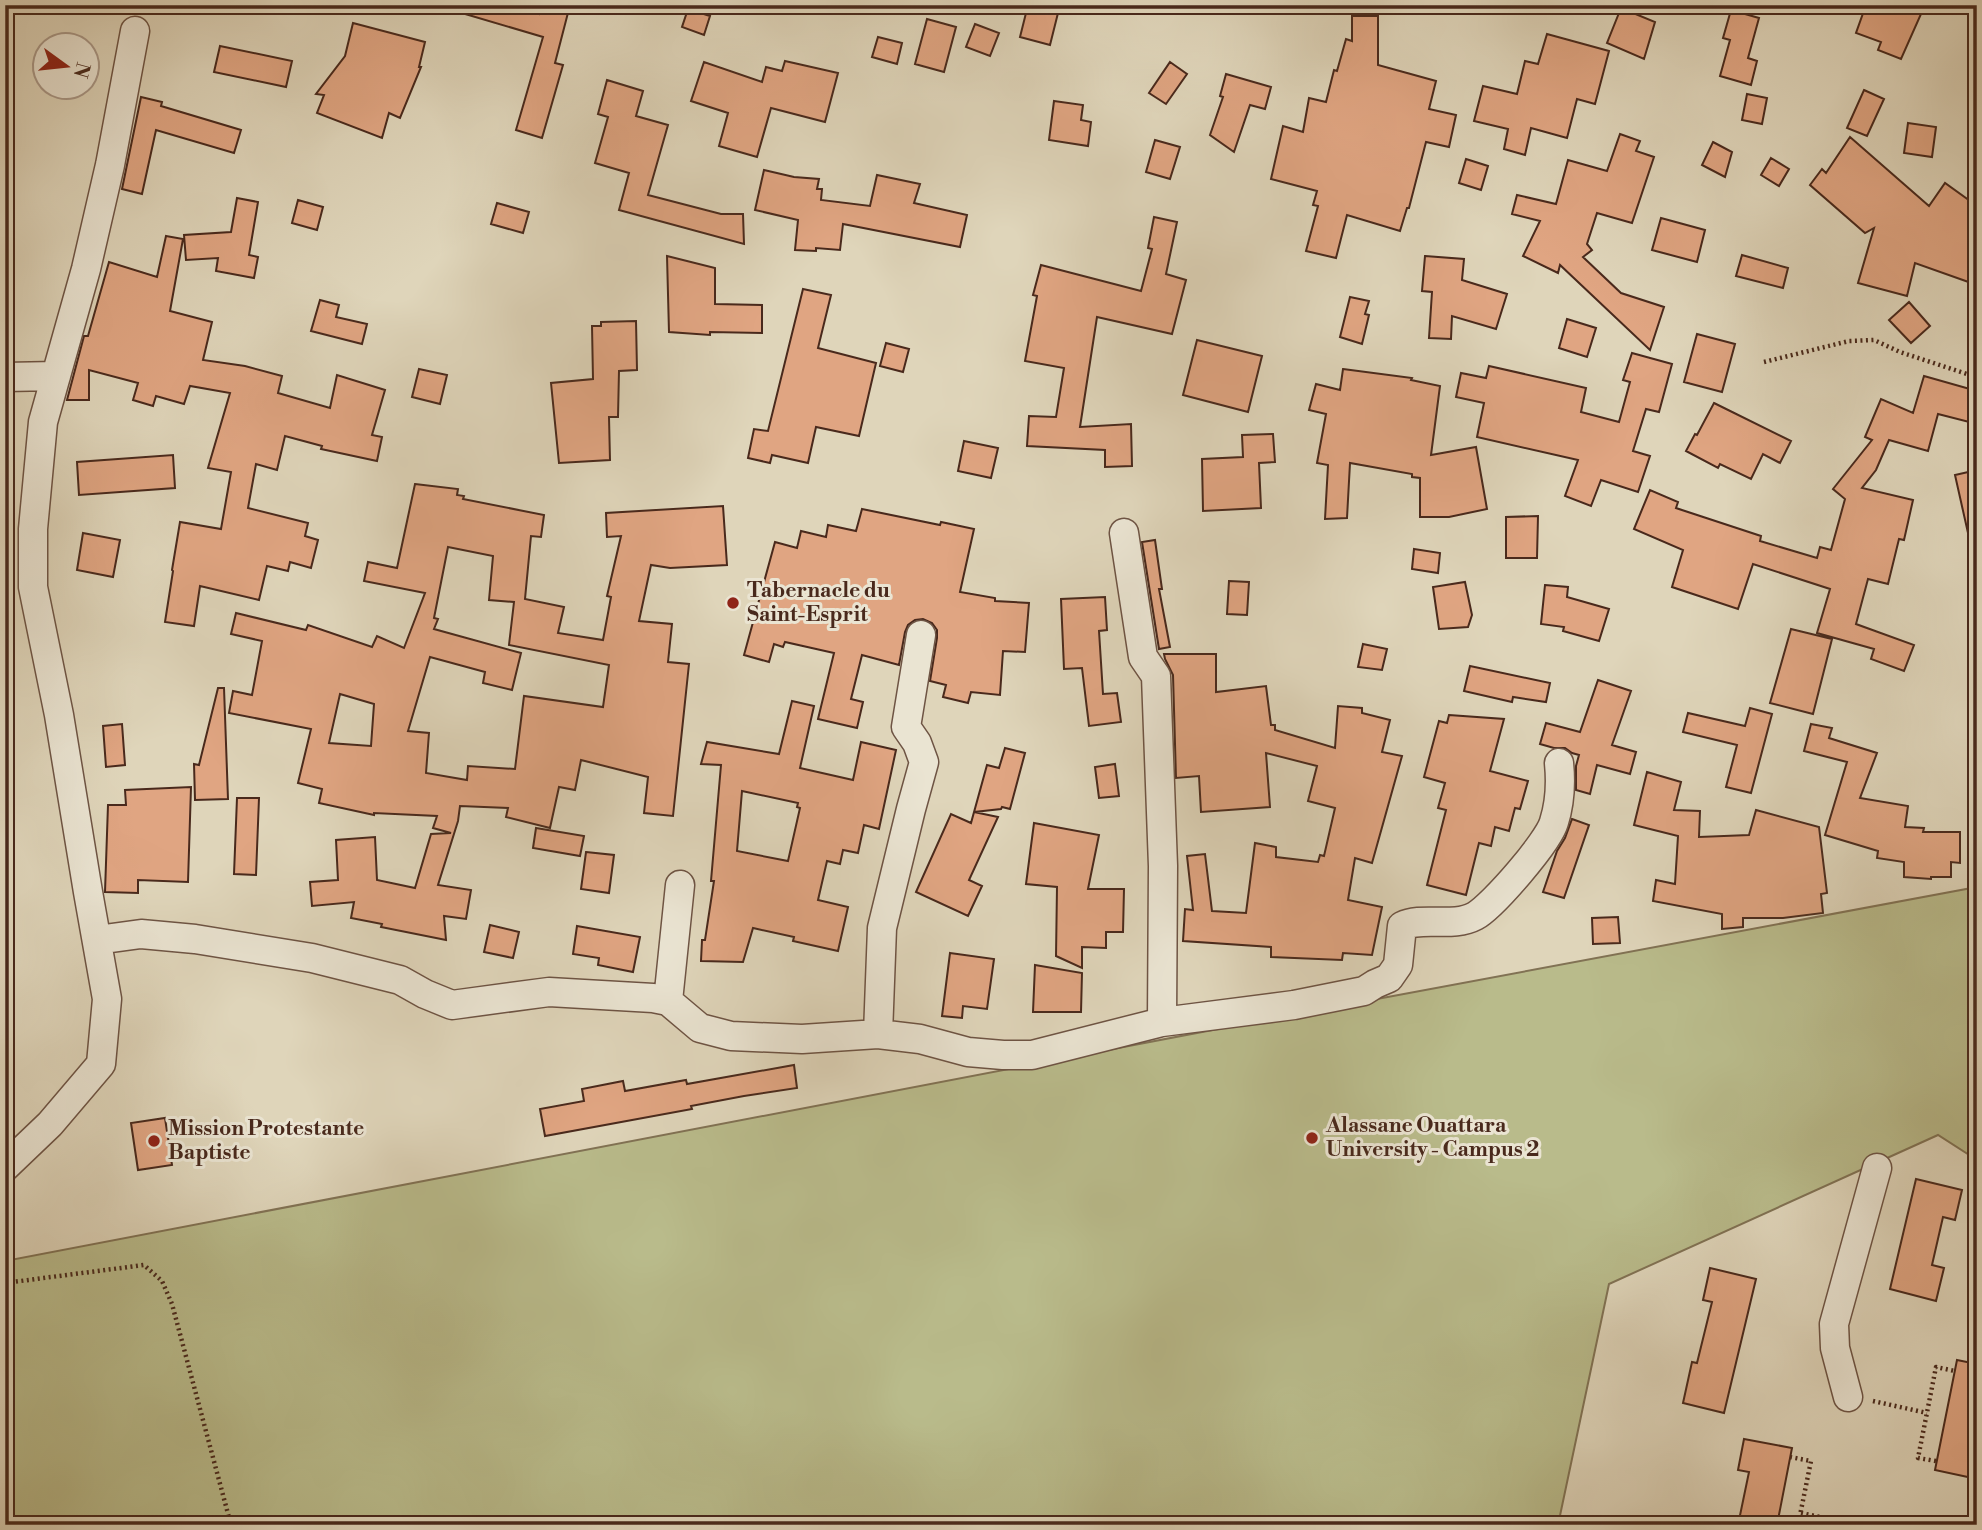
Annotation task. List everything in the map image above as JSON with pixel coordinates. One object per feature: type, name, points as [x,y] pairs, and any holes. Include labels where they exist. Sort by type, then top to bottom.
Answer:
[{"type":"street","points":[[5,1167],[50,1124],[102,1064],[107,999],[60,715],[33,587],[33,529],[43,422],[86,269],[110,165],[135,31]]},
{"type":"street","points":[[5,377],[56,376]]},
{"type":"street","points":[[1124,533],[1143,657],[1156,676],[1163,866],[1162,1022]]},
{"type":"street","points":[[878,1034],[882,928],[925,762],[906,727],[921,635]]},
{"type":"street","points":[[97,940],[141,934],[195,939],[312,958],[400,980],[425,995],[452,1005],[549,992],[653,998],[668,1001],[700,1028],[731,1036],[802,1039],[878,1034],[920,1039],[968,1052],[1032,1055],[1162,1022],[1294,1005],[1364,991],[1389,978],[1398,965],[1402,926],[1411,922],[1442,923],[1475,916],[1500,895],[1529,861],[1554,824],[1561,784],[1559,763]]},
{"type":"street","points":[[668,1001],[680,885]]},
{"type":"street","points":[[1848,1397],[1835,1348],[1834,1324],[1877,1168]]},
{"type":"path","points":[[1764,362],[1849,341],[1874,340],[1900,352],[1967,374],[1977,373]]},
{"type":"path","points":[[5,1283],[144,1265],[162,1281],[172,1304],[231,1525]]},
{"type":"path","points":[[1936,1461],[1918,1458],[1936,1367],[1955,1371]]},
{"type":"path","points":[[1848,1397],[1927,1413]]},
{"type":"path","points":[[1790,1457],[1811,1461],[1798,1525]]},
{"type":"path","points":[[1801,1513],[1859,1525]]},
{"type":"green space","name":"Alassane Ouattara University - Campus 2","points":[[1977,887],[1977,1160],[1938,1135],[1609,1284],[1558,1525],[5,1525],[5,1261]]},
{"type":"building","points":[[456,5],[508,5],[539,14],[541,5],[570,5],[555,63],[563,65],[542,138],[516,130],[543,37],[455,11]]},
{"type":"building","points":[[1028,5],[1060,5],[1050,45],[1020,37]]},
{"type":"building","points":[[1866,5],[1925,5],[1901,59],[1878,50],[1881,42],[1856,33]]},
{"type":"building","points":[[1621,8],[1655,22],[1644,59],[1607,43]]},
{"type":"building","points":[[688,9],[710,16],[704,35],[682,27]]},
{"type":"building","points":[[1731,10],[1759,18],[1748,58],[1757,61],[1751,85],[1720,76],[1730,40],[1723,38]]},
{"type":"building","points":[[1352,16],[1378,16],[1378,65],[1436,81],[1429,109],[1456,115],[1449,147],[1426,142],[1409,208],[1400,231],[1347,215],[1336,258],[1306,251],[1318,206],[1313,205],[1317,191],[1271,179],[1283,126],[1303,132],[1309,98],[1326,102],[1346,39],[1352,41]]},
{"type":"building","points":[[927,19],[956,27],[944,72],[915,64]]},
{"type":"building","points":[[353,23],[425,42],[421,67],[400,118],[389,113],[382,138],[317,113],[324,95],[316,94],[345,56]]},
{"type":"building","points":[[975,24],[999,33],[990,56],[966,47]]},
{"type":"building","points":[[1547,34],[1609,51],[1595,104],[1577,99],[1567,138],[1531,128],[1525,155],[1504,149],[1508,129],[1474,121],[1483,86],[1517,94],[1525,61],[1538,64]]},
{"type":"building","points":[[878,37],[902,43],[897,64],[872,57]]},
{"type":"building","points":[[220,46],[292,61],[286,87],[214,72]]},
{"type":"building","points":[[785,61],[838,73],[825,122],[771,108],[757,157],[719,146],[728,113],[691,101],[704,62],[762,82],[766,67],[782,71]]},
{"type":"building","points":[[1170,62],[1187,74],[1166,104],[1149,93]]},
{"type":"building","points":[[1226,74],[1271,87],[1265,109],[1250,105],[1234,152],[1210,135],[1223,97],[1220,96]]},
{"type":"building","points":[[607,80],[643,91],[636,116],[668,125],[648,195],[721,214],[743,214],[744,244],[619,210],[629,173],[595,163],[608,117],[598,114]]},
{"type":"building","points":[[1864,90],[1884,99],[1867,136],[1847,128]]},
{"type":"building","points":[[1747,94],[1767,98],[1762,124],[1742,120]]},
{"type":"building","points":[[141,97],[162,102],[161,106],[241,130],[234,153],[156,130],[142,194],[122,189]]},
{"type":"building","points":[[1054,101],[1083,105],[1081,120],[1091,122],[1088,146],[1049,140]]},
{"type":"building","points":[[1908,123],[1936,127],[1932,157],[1904,153]]},
{"type":"building","points":[[1620,134],[1640,141],[1636,151],[1654,157],[1632,223],[1597,213],[1587,244],[1592,250],[1583,257],[1621,293],[1664,307],[1650,350],[1560,265],[1558,273],[1523,256],[1540,221],[1512,214],[1517,195],[1556,204],[1568,160],[1607,171]]},
{"type":"building","points":[[1850,137],[1929,206],[1945,183],[1977,206],[1977,285],[1915,263],[1907,296],[1858,283],[1874,228],[1865,233],[1810,185],[1822,169],[1826,173]]},
{"type":"building","points":[[1155,140],[1180,147],[1170,179],[1146,172]]},
{"type":"building","points":[[1713,142],[1732,152],[1725,177],[1702,165]]},
{"type":"building","points":[[1771,158],[1789,169],[1779,186],[1761,175]]},
{"type":"building","points":[[1466,159],[1488,166],[1481,190],[1459,183]]},
{"type":"building","points":[[764,170],[819,179],[817,189],[822,189],[821,200],[870,206],[877,175],[920,184],[914,203],[967,215],[960,247],[843,224],[840,250],[795,250],[798,220],[755,210]]},
{"type":"building","points":[[237,198],[258,202],[249,255],[258,257],[254,278],[216,271],[218,258],[186,260],[184,235],[231,232]]},
{"type":"building","points":[[298,200],[323,207],[317,230],[292,223]]},
{"type":"building","points":[[497,203],[529,212],[523,233],[491,224]]},
{"type":"building","points":[[1154,217],[1177,222],[1166,274],[1186,280],[1172,334],[1097,317],[1080,427],[1131,424],[1132,466],[1105,467],[1105,450],[1027,446],[1029,416],[1056,417],[1064,368],[1025,361],[1037,296],[1033,295],[1041,265],[1141,291],[1152,249],[1148,248]]},
{"type":"building","points":[[1661,218],[1705,230],[1697,262],[1652,250]]},
{"type":"building","points":[[166,236],[183,239],[170,311],[212,322],[203,360],[245,366],[282,376],[278,393],[330,408],[337,375],[385,390],[372,435],[382,437],[377,461],[321,449],[322,446],[285,436],[277,470],[256,464],[248,508],[308,523],[305,536],[318,540],[311,568],[290,562],[288,571],[267,566],[259,600],[200,586],[194,626],[165,622],[172,570],[180,522],[221,529],[231,472],[208,468],[230,393],[190,386],[184,404],[156,396],[153,406],[133,400],[138,383],[89,370],[89,400],[67,400],[84,336],[88,336],[109,262],[157,277]]},
{"type":"building","points":[[1742,255],[1788,268],[1783,288],[1736,276]]},
{"type":"building","points":[[667,256],[715,268],[715,304],[762,305],[762,333],[710,332],[710,335],[669,332]]},
{"type":"building","points":[[1425,256],[1464,259],[1462,280],[1507,294],[1496,329],[1452,316],[1451,339],[1429,338],[1432,292],[1422,291]]},
{"type":"building","points":[[803,289],[831,295],[818,348],[876,363],[859,436],[816,427],[808,463],[772,455],[770,463],[748,458],[754,429],[768,431]]},
{"type":"building","points":[[1350,297],[1369,301],[1365,314],[1369,315],[1362,344],[1340,337]]},
{"type":"building","points":[[320,300],[339,305],[336,317],[367,324],[362,344],[311,331]]},
{"type":"building","points":[[1909,302],[1930,326],[1911,343],[1889,320]]},
{"type":"building","points":[[1567,319],[1596,328],[1587,357],[1559,348]]},
{"type":"building","points":[[636,321],[637,370],[619,371],[618,417],[609,417],[610,460],[559,463],[551,383],[593,379],[592,326],[601,326],[601,322]]},
{"type":"building","points":[[1697,334],[1735,344],[1722,392],[1684,382]]},
{"type":"building","points":[[1197,340],[1262,356],[1248,412],[1183,395]]},
{"type":"building","points":[[886,343],[909,349],[903,372],[880,366]]},
{"type":"building","points":[[1632,353],[1672,364],[1659,412],[1646,409],[1633,451],[1650,456],[1638,492],[1601,480],[1591,506],[1565,496],[1578,460],[1477,437],[1484,403],[1456,397],[1461,373],[1486,378],[1489,366],[1586,388],[1581,412],[1619,422],[1630,382],[1623,380]]},
{"type":"building","points":[[419,369],[447,375],[440,404],[412,397]]},
{"type":"building","points":[[1343,369],[1412,378],[1411,380],[1440,386],[1431,455],[1476,447],[1487,509],[1449,517],[1420,517],[1420,478],[1412,477],[1412,474],[1350,463],[1347,518],[1325,519],[1328,465],[1317,463],[1326,414],[1309,410],[1316,384],[1340,390]]},
{"type":"building","points":[[1924,376],[1977,391],[1977,424],[1938,414],[1928,451],[1889,440],[1876,470],[1862,488],[1913,500],[1904,540],[1899,539],[1888,584],[1868,579],[1856,624],[1914,645],[1904,671],[1871,659],[1874,649],[1817,633],[1830,589],[1753,564],[1738,609],[1672,587],[1683,550],[1634,529],[1650,490],[1678,502],[1676,508],[1761,536],[1760,541],[1817,558],[1820,547],[1831,550],[1845,499],[1833,489],[1872,440],[1865,437],[1881,399],[1913,413]]},
{"type":"building","points":[[1714,403],[1791,441],[1780,463],[1763,454],[1751,479],[1720,464],[1718,468],[1686,451]]},
{"type":"building","points":[[1273,434],[1275,462],[1259,463],[1261,508],[1203,511],[1202,459],[1243,457],[1242,435]]},
{"type":"building","points":[[964,441],[998,448],[991,478],[958,471]]},
{"type":"building","points":[[173,455],[175,488],[79,495],[77,462]]},
{"type":"building","points":[[1977,470],[1977,532],[1968,533],[1955,475]]},
{"type":"building","points":[[415,484],[458,489],[457,495],[464,496],[463,499],[544,515],[541,537],[531,536],[525,599],[564,607],[558,633],[603,640],[611,597],[607,596],[621,536],[607,537],[606,513],[723,506],[727,565],[670,568],[651,565],[639,621],[672,624],[668,662],[689,664],[673,816],[644,813],[648,777],[581,760],[575,790],[559,787],[550,828],[506,817],[508,808],[460,806],[438,885],[471,890],[466,919],[444,916],[446,940],[351,918],[354,902],[312,906],[310,882],[338,880],[336,840],[375,837],[377,880],[415,888],[431,834],[451,833],[433,828],[437,816],[374,815],[319,803],[322,789],[298,783],[311,729],[229,713],[233,691],[252,695],[262,641],[231,634],[236,613],[306,630],[308,625],[372,647],[377,636],[404,648],[425,593],[364,581],[368,562],[397,568]],"holes":[[[448,547],[493,556],[489,600],[514,602],[509,645],[609,665],[603,707],[524,696],[515,769],[468,766],[467,780],[426,773],[429,733],[408,731],[430,657],[485,672],[483,683],[512,690],[521,653],[434,629],[438,619],[434,618]],[[340,694],[374,704],[371,746],[329,743]]]},
{"type":"building","points":[[862,509],[974,529],[960,592],[995,598],[995,601],[1029,603],[1025,652],[1003,651],[1000,695],[971,692],[968,703],[943,697],[946,685],[930,681],[937,630],[932,623],[923,619],[908,625],[899,665],[862,655],[851,699],[863,702],[857,728],[818,719],[834,653],[785,642],[783,647],[774,644],[769,662],[744,655],[775,542],[797,548],[801,531],[826,537],[828,525],[856,531]]},
{"type":"building","points":[[1538,516],[1537,558],[1506,558],[1506,517]]},
{"type":"building","points":[[83,533],[120,540],[113,577],[77,570]]},
{"type":"building","points":[[1155,540],[1162,589],[1159,589],[1170,647],[1159,649],[1142,542]]},
{"type":"building","points":[[1414,549],[1440,553],[1438,573],[1412,569]]},
{"type":"building","points":[[1229,581],[1249,582],[1247,615],[1227,614]]},
{"type":"building","points":[[1465,582],[1472,615],[1468,627],[1439,629],[1433,587]]},
{"type":"building","points":[[1545,585],[1568,587],[1567,597],[1609,609],[1599,641],[1563,631],[1564,627],[1541,624]]},
{"type":"building","points":[[1105,597],[1107,630],[1099,631],[1103,694],[1117,693],[1121,722],[1089,726],[1082,668],[1064,669],[1061,599]]},
{"type":"building","points":[[1791,629],[1832,639],[1813,714],[1770,703]]},
{"type":"building","points":[[1363,644],[1387,649],[1382,670],[1358,667]]},
{"type":"building","points":[[1164,654],[1216,654],[1216,692],[1266,686],[1271,725],[1275,725],[1275,730],[1335,748],[1338,706],[1362,708],[1362,713],[1390,720],[1382,752],[1402,756],[1372,863],[1355,858],[1348,900],[1382,907],[1372,955],[1343,953],[1342,960],[1271,957],[1271,947],[1183,941],[1185,909],[1193,910],[1187,856],[1205,854],[1212,911],[1246,913],[1255,843],[1276,847],[1276,857],[1318,862],[1320,855],[1324,856],[1335,808],[1308,801],[1317,766],[1266,753],[1270,807],[1201,812],[1199,776],[1176,778],[1173,675]]},
{"type":"building","points":[[1470,666],[1550,683],[1546,702],[1513,697],[1512,702],[1464,691]]},
{"type":"building","points":[[1598,680],[1631,691],[1612,745],[1636,752],[1630,774],[1597,765],[1590,794],[1576,790],[1579,755],[1565,748],[1540,744],[1546,723],[1580,732]]},
{"type":"building","points":[[218,688],[224,688],[228,799],[195,800],[194,764],[199,765]]},
{"type":"building","points":[[792,701],[814,706],[800,768],[853,780],[861,742],[896,750],[879,829],[864,825],[858,853],[843,850],[840,864],[827,861],[818,900],[848,907],[838,951],[793,941],[794,937],[753,928],[743,962],[701,961],[702,940],[705,940],[714,881],[711,881],[721,765],[701,764],[707,742],[779,754]],"holes":[[[742,791],[798,803],[797,807],[800,808],[788,861],[737,851]]]},
{"type":"building","points":[[1750,708],[1772,714],[1751,793],[1726,787],[1737,745],[1683,732],[1688,713],[1745,726]]},
{"type":"building","points":[[1449,715],[1504,719],[1490,771],[1528,781],[1520,809],[1515,808],[1509,831],[1495,827],[1491,846],[1479,843],[1466,895],[1427,885],[1446,810],[1438,808],[1445,783],[1424,777],[1439,721],[1447,723]]},
{"type":"building","points":[[122,724],[125,765],[106,767],[103,726]]},
{"type":"building","points":[[1811,724],[1832,728],[1829,738],[1877,753],[1860,798],[1908,806],[1905,827],[1924,828],[1923,832],[1960,832],[1960,863],[1951,862],[1951,877],[1904,877],[1904,862],[1877,858],[1878,851],[1825,835],[1847,762],[1804,751]]},
{"type":"building","points":[[1005,748],[1025,753],[1010,809],[1002,807],[974,812],[987,765],[999,768]]},
{"type":"building","points":[[1115,764],[1119,796],[1099,798],[1095,767]]},
{"type":"building","points":[[1647,772],[1681,782],[1674,810],[1700,811],[1699,837],[1749,835],[1756,810],[1819,827],[1827,893],[1821,894],[1823,913],[1783,918],[1743,918],[1743,927],[1722,929],[1722,914],[1653,901],[1656,880],[1675,884],[1678,836],[1634,825]]},
{"type":"building","points":[[191,787],[188,882],[138,880],[138,893],[105,892],[108,805],[126,805],[125,790]]},
{"type":"building","points":[[237,798],[259,798],[256,875],[234,874]]},
{"type":"building","points":[[974,812],[998,817],[969,880],[982,886],[968,916],[916,892],[951,814],[971,823]]},
{"type":"building","points":[[1572,819],[1589,825],[1564,898],[1543,892],[1557,851]]},
{"type":"building","points":[[1034,823],[1099,835],[1088,889],[1124,889],[1123,932],[1106,932],[1106,948],[1082,947],[1082,968],[1056,956],[1057,887],[1026,884]]},
{"type":"building","points":[[536,828],[584,836],[580,856],[533,848]]},
{"type":"building","points":[[586,852],[614,855],[609,893],[581,889]]},
{"type":"building","points":[[1618,917],[1620,943],[1593,944],[1592,918]]},
{"type":"building","points":[[490,925],[519,932],[513,958],[484,952]]},
{"type":"building","points":[[577,926],[640,937],[633,972],[598,965],[599,958],[573,954]]},
{"type":"building","points":[[950,953],[994,959],[987,1009],[963,1006],[962,1018],[942,1016]]},
{"type":"building","points":[[1035,965],[1082,973],[1081,1012],[1033,1012]]},
{"type":"building","points":[[794,1065],[797,1088],[691,1106],[692,1109],[545,1136],[540,1109],[584,1101],[582,1089],[623,1081],[625,1091],[686,1080],[687,1084]]},
{"type":"building","points":[[165,1118],[172,1165],[138,1170],[131,1123]]},
{"type":"building","points":[[1916,1179],[1962,1190],[1955,1220],[1943,1217],[1932,1265],[1944,1268],[1936,1301],[1890,1289]]},
{"type":"building","points":[[1710,1268],[1756,1279],[1724,1413],[1683,1403],[1692,1362],[1697,1363],[1712,1302],[1703,1300]]},
{"type":"building","points":[[1957,1360],[1977,1364],[1977,1479],[1935,1470]]},
{"type":"building","points":[[1744,1439],[1792,1448],[1777,1525],[1738,1525],[1749,1472],[1738,1470]]},
{"type":"place","name":"Tabernacle du Saint-Esprit","points":[[733,603]]},
{"type":"place","name":"Alassane Ouattara University - Campus 2","points":[[1312,1138]]},
{"type":"place","name":"Mission Protestante Baptiste","points":[[154,1141]]}]
